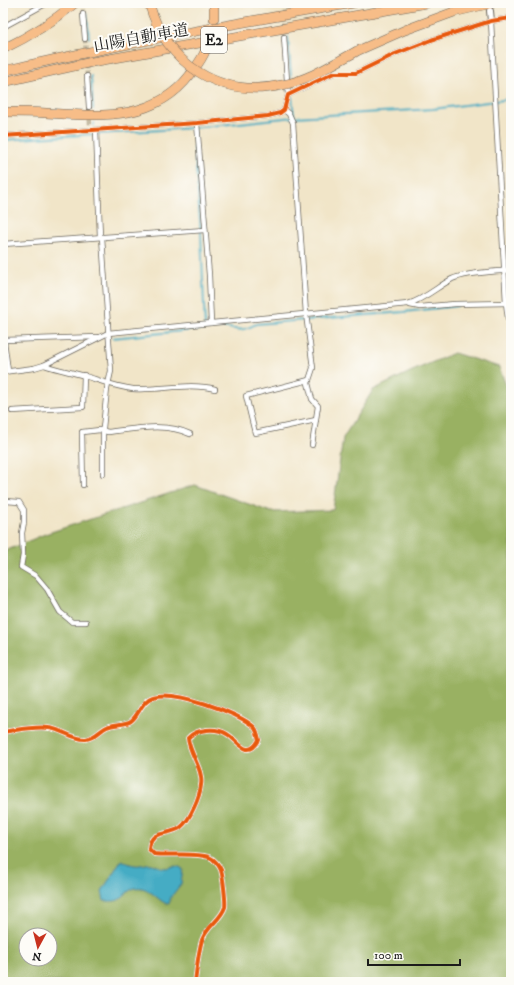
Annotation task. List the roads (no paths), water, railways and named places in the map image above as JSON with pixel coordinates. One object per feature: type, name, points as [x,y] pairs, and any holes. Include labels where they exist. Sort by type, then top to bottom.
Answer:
[{"type":"highway","points":[[3,49],[34,32],[65,12],[75,3]]},
{"type":"highway","points":[[149,3],[162,34],[178,57],[201,74],[225,84],[241,88],[261,89],[283,85],[307,78],[357,51],[405,30],[454,12],[491,7]]},
{"type":"highway","points":[[214,3],[214,18]]},
{"type":"highway","name":"山陽自動車道","points":[[3,71],[97,50],[354,3]]},
{"type":"highway","name":"山陽自動車道","points":[[3,82],[100,61],[427,3]]},
{"type":"highway","points":[[3,112],[113,115],[136,111],[155,104],[182,85],[194,70],[206,49]]},
{"type":"street","points":[[3,27],[47,3]]},
{"type":"street","points":[[491,7],[507,304],[508,319],[511,322]]},
{"type":"street","points":[[83,14],[85,39]]},
{"type":"street","points":[[288,95],[334,73],[356,73],[395,54],[431,40],[491,22],[511,18]]},
{"type":"street","points":[[3,136],[90,128],[96,133],[197,126],[280,113],[284,110],[288,95],[284,37]]},
{"type":"street","points":[[87,76],[89,107]]},
{"type":"street","points":[[284,110],[293,123],[312,368],[308,383],[312,399],[318,406],[312,444]]},
{"type":"street","points":[[197,126],[207,324]]},
{"type":"street","points":[[96,133],[101,237],[111,372],[107,389],[103,431],[104,474]]},
{"type":"street","points":[[3,244],[202,231]]},
{"type":"street","points":[[3,333],[5,372],[44,365],[108,333],[207,324],[307,318],[408,304],[417,301],[460,276],[511,270]]},
{"type":"street","points":[[408,304],[420,307],[507,304]]},
{"type":"street","points":[[4,344],[99,337]]},
{"type":"street","points":[[44,365],[84,375],[113,386],[134,389],[179,387],[215,389]]},
{"type":"street","points":[[12,412],[83,407],[84,375]]},
{"type":"street","points":[[309,380],[246,396],[255,433],[316,420]]},
{"type":"street","points":[[82,485],[82,432],[108,432],[161,427],[181,430],[190,434]]},
{"type":"street","points":[[3,497],[6,501],[19,502],[24,510],[22,533],[24,540],[21,567],[36,576],[47,589],[60,612],[72,622],[86,622]]},
{"type":"street","points":[[3,732],[48,728],[62,731],[79,738],[91,738],[106,727],[132,720],[141,706],[153,697],[168,695],[217,707],[235,715],[255,727],[259,740],[252,748],[246,749],[240,746],[226,733],[215,730],[203,730],[192,734],[188,738],[190,750],[201,776],[202,785],[191,813],[184,825],[175,831],[153,837],[150,842],[149,849],[154,854],[194,854],[210,857],[215,861],[221,871],[225,905],[222,913],[205,932],[195,982]]},
{"type":"water","points":[[121,860],[135,865],[154,864],[163,868],[176,866],[183,869],[181,884],[171,897],[169,904],[163,902],[146,889],[142,888],[130,890],[118,900],[104,901],[102,891]]},
{"type":"waterway","points":[[87,14],[89,38]]},
{"type":"waterway","points":[[288,37],[291,77]]},
{"type":"waterway","points":[[91,76],[93,109]]},
{"type":"waterway","points":[[292,97],[294,117]]},
{"type":"waterway","points":[[3,140],[193,128],[294,117],[433,109],[511,99]]},
{"type":"waterway","points":[[193,128],[201,234],[205,329]]},
{"type":"waterway","points":[[3,286],[6,330]]},
{"type":"waterway","points":[[112,338],[223,327],[240,330],[256,324],[404,312],[457,306]]},
{"type":"waterway","points":[[6,344],[41,341]]},
{"type":"tunnel","points":[[83,3],[83,14]]},
{"type":"tunnel","points":[[283,3],[284,37]]},
{"type":"tunnel","points":[[206,48],[214,18]]},
{"type":"tunnel","points":[[85,39],[87,76]]},
{"type":"tunnel","points":[[89,107],[90,125]]}]
